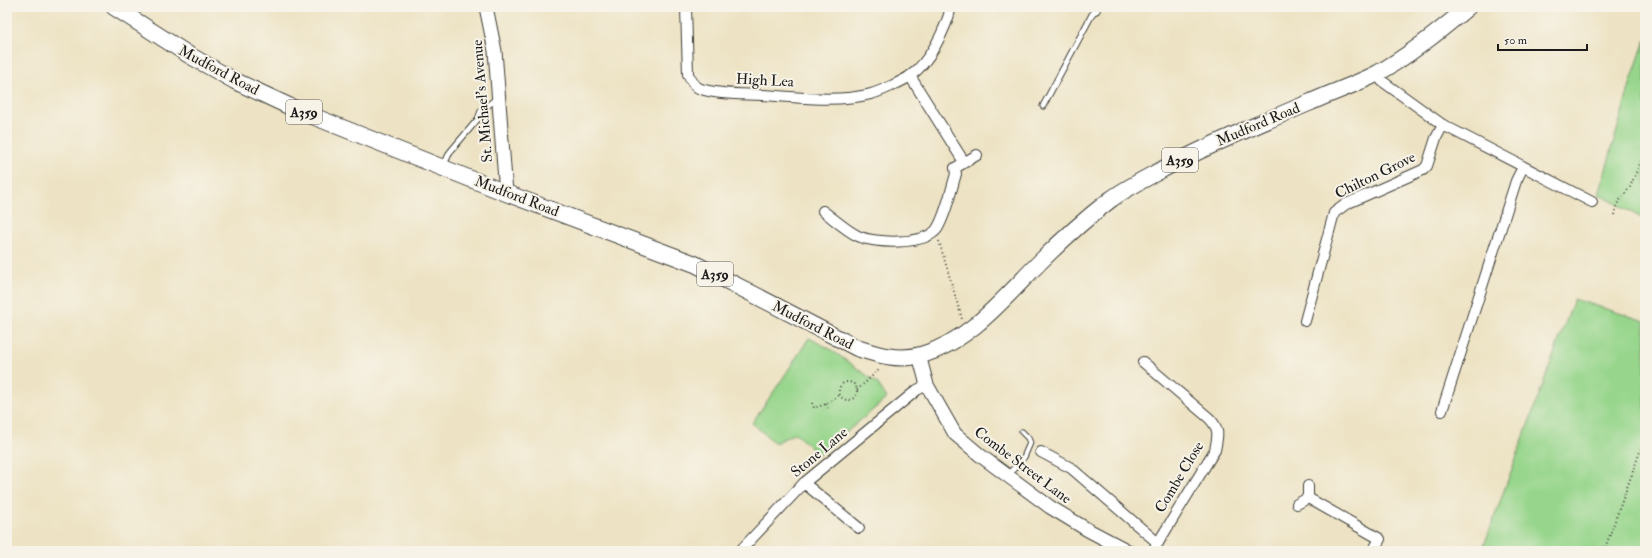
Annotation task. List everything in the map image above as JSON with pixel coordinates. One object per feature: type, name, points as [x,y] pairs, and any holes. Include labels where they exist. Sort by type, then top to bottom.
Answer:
[{"type":"main road","name":"Mudford Road","points":[[114,7],[189,55],[235,81],[295,109],[506,193],[695,264],[857,348],[882,357],[899,358],[919,355],[941,348],[960,337],[1002,302],[1040,262],[1079,226],[1127,188],[1210,145],[1377,73],[1424,42],[1468,7]]},
{"type":"street","name":"St. Michael's Avenue","points":[[486,7],[495,51],[506,193]]},
{"type":"street","name":"High Lea","points":[[686,7],[688,74],[692,82],[700,89],[735,94],[825,98],[848,98],[872,94],[910,76],[924,61],[938,42],[948,21],[951,7]]},
{"type":"street","points":[[1377,73],[1382,80],[1443,126],[1592,202]]},
{"type":"street","points":[[910,76],[964,162]]},
{"type":"street","name":"Chilton Grove","points":[[1305,321],[1334,213],[1346,204],[1423,170],[1427,166],[1436,138],[1443,126]]},
{"type":"street","points":[[823,212],[858,236],[879,241],[921,239],[936,230],[940,222],[956,174],[955,168],[977,155]]},
{"type":"street","points":[[1442,411],[1516,181],[1522,167]]},
{"type":"street","name":"Combe Street Lane","points":[[919,355],[927,385],[955,434],[981,456],[1050,507],[1088,530],[1128,551]]},
{"type":"street","name":"Combe Close","points":[[1041,452],[1071,468],[1155,547],[1215,450],[1218,438],[1217,426],[1143,362]]},
{"type":"street","name":"Stone Lane","points":[[740,551],[804,483],[917,390],[927,385]]},
{"type":"street","points":[[804,483],[859,528]]},
{"type":"street","points":[[1308,486],[1308,498]]},
{"type":"street","points":[[1298,504],[1308,498]]},
{"type":"street","points":[[1308,498],[1380,539],[1373,551]]},
{"type":"lane","points":[[1044,106],[1095,8]]},
{"type":"lane","points":[[443,168],[450,152],[478,118],[481,111],[498,97]]},
{"type":"lane","points":[[1008,475],[1024,457],[1030,443],[1028,438],[1022,432]]},
{"type":"path","points":[[1615,214],[1617,204],[1630,186],[1645,152]]},
{"type":"path","points":[[936,230],[966,332]]},
{"type":"path","points":[[857,390],[854,384],[846,382],[840,386],[840,395],[843,400],[849,401],[855,398],[857,390],[881,368]]},
{"type":"path","points":[[812,404],[814,408],[826,404],[840,395]]},
{"type":"path","points":[[826,404],[828,408]]},
{"type":"path","points":[[1604,551],[1645,438]]},
{"type":"green space","points":[[1645,40],[1645,220],[1599,194],[1631,81]]},
{"type":"green space","points":[[1574,299],[1645,321],[1645,551],[1482,551]]},
{"type":"green space","points":[[809,338],[830,349],[878,384],[887,398],[819,455],[795,433],[775,443],[752,423]]}]
